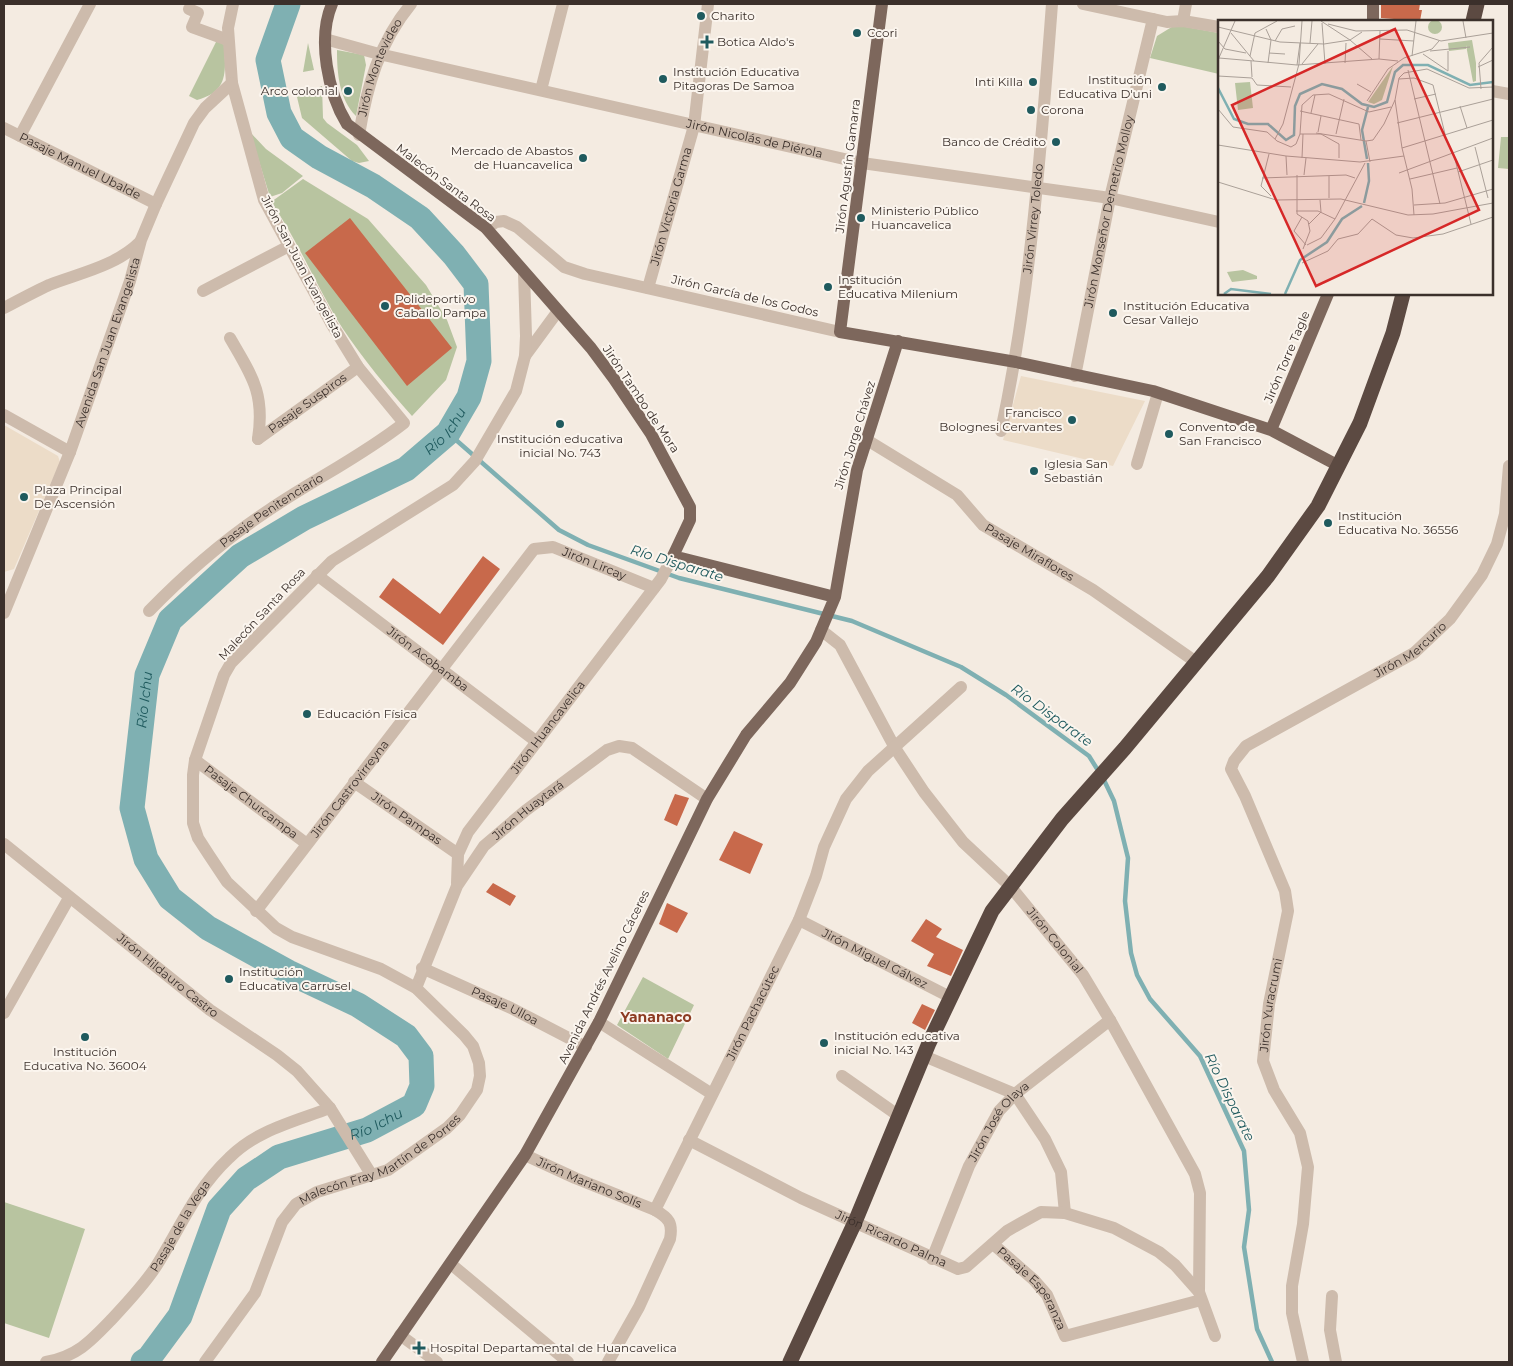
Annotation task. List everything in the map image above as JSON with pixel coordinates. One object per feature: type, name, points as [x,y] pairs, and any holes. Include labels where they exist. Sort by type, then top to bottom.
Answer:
[{"type":"highway","points":[[1473,20],[1477,4]]},
{"type":"highway","points":[[790,1362],[855,1222],[950,997],[988,919],[1010,886],[1080,799],[1268,576],[1318,506],[1360,423],[1381,368],[1403,295]]},
{"type":"main road","name":"Malecón Santa Rosa","points":[[332,4],[325,39],[329,76],[336,107],[347,124],[359,135],[486,228],[524,273]]},
{"type":"main road","name":"Jirón Agustín Gamarra","points":[[840,332],[882,4]]},
{"type":"main road","points":[[1372,20],[1373,4]]},
{"type":"main road","name":"Jirón Tambo de Mora","points":[[524,273],[591,348],[614,378],[651,434],[687,500],[690,507],[690,520],[673,556]]},
{"type":"main road","name":"Jirón Torre Tagle","points":[[1271,430],[1328,295]]},
{"type":"main road","name":"Jirón García de los Godos","points":[[840,332],[1016,362],[1158,393],[1271,430],[1339,466]]},
{"type":"main road","name":"Jirón Jorge Chávez","points":[[834,602],[845,549],[852,492],[898,341]]},
{"type":"main road","points":[[673,556],[834,602]]},
{"type":"main road","name":"Avenida Andrés Avelino Cáceres","points":[[382,1362],[525,1154],[600,1022],[707,799],[746,735],[804,664],[834,602]]},
{"type":"street","points":[[20,136],[90,4]]},
{"type":"street","name":"Jirón San Juan Evangelista","points":[[233,4],[228,28],[232,83],[264,200],[358,368],[404,423]]},
{"type":"street","name":"Jirón Montevideo","points":[[359,135],[371,75],[379,54],[395,23],[411,4]]},
{"type":"street","points":[[542,90],[562,4]]},
{"type":"street","name":"Jirón Victoria Garma","points":[[648,288],[694,126],[708,4]]},
{"type":"street","name":"Jirón Virrey Toledo","points":[[1002,431],[1016,362],[1037,189],[1052,4]]},
{"type":"street","points":[[1082,4],[1153,19],[1183,21],[1218,27]]},
{"type":"street","points":[[1183,21],[1186,4]]},
{"type":"street","points":[[189,9],[198,13],[192,27],[228,40]]},
{"type":"street","name":"Jirón Monseñor Demetrio Molloy","points":[[1075,376],[1110,198],[1153,19]]},
{"type":"street","name":"Jirón Nicolás de Piérola","points":[[325,39],[379,54],[862,163],[1110,198],[1218,222]]},
{"type":"street","name":"Avenida San Juan Evangelista","points":[[4,613],[9,588],[70,452],[130,281],[141,240],[156,204],[194,123],[205,108],[232,83]]},
{"type":"street","points":[[1493,91],[1509,94]]},
{"type":"street","name":"Pasaje Manuel Ubalde","points":[[4,128],[156,204]]},
{"type":"street","name":"Jirón García de los Godos","points":[[486,228],[496,222],[504,221],[517,227],[564,267],[585,274],[840,332]]},
{"type":"street","points":[[4,308],[47,286],[129,253],[141,240]]},
{"type":"street","points":[[203,291],[289,246]]},
{"type":"street","points":[[524,273],[525,356]]},
{"type":"street","points":[[525,356],[558,311]]},
{"type":"street","name":"Pasaje Suspiros","points":[[230,338],[256,381],[261,418],[258,439],[358,368]]},
{"type":"street","name":"Malecón Santa Rosa","points":[[416,988],[381,970],[292,937],[276,928],[227,882],[198,838],[193,823],[195,760],[224,675],[231,663],[332,561],[453,484],[461,476],[486,446],[516,391],[525,356]]},
{"type":"street","points":[[1137,464],[1158,393]]},
{"type":"street","points":[[4,415],[70,452]]},
{"type":"street","name":"Pasaje Penitenciario","points":[[149,611],[219,544],[270,509],[385,438],[404,423]]},
{"type":"street","name":"Pasaje Miraflores","points":[[867,440],[957,495],[983,526],[1093,590],[1196,662]]},
{"type":"street","name":"Jirón Mercurio","points":[[1231,769],[1234,761],[1246,746],[1414,653],[1450,619],[1482,575],[1497,544],[1504,514],[1509,466]]},
{"type":"street","name":"Jirón Lircay","points":[[534,549],[553,547],[660,578]]},
{"type":"street","name":"Jirón Castrovirreyna","points":[[256,911],[534,549]]},
{"type":"street","name":"Jirón Tambo de Mora","points":[[660,578],[673,556]]},
{"type":"street","name":"Jirón Acobamba","points":[[317,575],[537,742]]},
{"type":"street","name":"Jirón Huancavelica","points":[[457,886],[458,854],[468,832],[660,578]]},
{"type":"street","name":"Jirón Colonial","points":[[823,627],[840,645],[895,748],[924,792],[963,842],[1010,886],[1083,975],[1110,1020],[1195,1174],[1200,1193],[1200,1296]]},
{"type":"street","name":"Jirón Pachacútec","points":[[655,1210],[755,1012],[799,920],[816,876],[824,847],[846,799],[868,771],[961,687]]},
{"type":"street","name":"Jirón Huaytará","points":[[416,988],[422,968],[457,886],[484,846],[525,811],[607,750],[619,746],[632,748],[707,799]]},
{"type":"street","name":"Pasaje Churcampa","points":[[195,760],[308,844]]},
{"type":"street","name":"Jirón Yuracrumi","points":[[1231,769],[1245,796],[1285,891],[1288,911],[1269,1004],[1263,1061],[1274,1090],[1300,1132],[1308,1167],[1304,1224],[1292,1286],[1292,1313],[1303,1362]]},
{"type":"street","name":"Jirón Pampas","points":[[354,782],[458,854]]},
{"type":"street","name":"Jirón Hildauro Castro","points":[[4,844],[210,1010],[278,1055],[297,1071],[330,1108],[368,1170]]},
{"type":"street","points":[[4,1013],[69,898]]},
{"type":"street","name":"Jirón Miguel Gálvez","points":[[799,920],[950,997]]},
{"type":"street","name":"Pasaje Ulloa","points":[[422,968],[546,1026],[586,1047]]},
{"type":"street","name":"Malecón Fray Martín de Porres","points":[[205,1362],[255,1293],[282,1222],[296,1204],[317,1192],[368,1170],[388,1170],[447,1128],[469,1104],[480,1076],[476,1054],[464,1035],[416,988]]},
{"type":"street","name":"Jirón José Olaya","points":[[932,1259],[969,1166],[999,1111],[1015,1094],[1110,1020]]},
{"type":"street","points":[[600,1022],[712,1094]]},
{"type":"street","points":[[924,1056],[1015,1094],[1045,1139],[1061,1172],[1065,1213]]},
{"type":"street","points":[[842,1076],[899,1116]]},
{"type":"street","name":"Pasaje de la Vega","points":[[46,1362],[60,1360],[86,1346],[122,1308],[154,1269],[200,1189],[229,1158],[256,1136],[330,1108]]},
{"type":"street","name":"Jirón Ricardo Palma","points":[[689,1140],[801,1198],[932,1259],[958,1269],[966,1267],[1007,1230],[1041,1212],[1065,1213],[1114,1228],[1159,1252],[1175,1265],[1200,1296],[1215,1336]]},
{"type":"street","name":"Jirón Mariano Solís","points":[[525,1154],[575,1178],[655,1210]]},
{"type":"street","points":[[608,1362],[639,1307],[670,1239],[672,1227],[668,1218],[655,1210]]},
{"type":"street","name":"Pasaje Esperanza","points":[[993,1244],[1034,1280],[1047,1295],[1066,1336],[1200,1296]]},
{"type":"street","points":[[451,1264],[568,1362]]},
{"type":"street","points":[[1332,1296],[1330,1330],[1336,1362]]},
{"type":"street","points":[[400,1335],[437,1362]]},
{"type":"green space","points":[[1175,25],[1218,33],[1218,74],[1150,58],[1157,36]]},
{"type":"green space","points":[[217,40],[224,45],[225,72],[223,80],[215,92],[197,100],[189,96]]},
{"type":"green space","points":[[308,43],[314,70],[303,72]]},
{"type":"green space","points":[[337,50],[364,55],[366,65],[356,116],[346,102],[340,85]]},
{"type":"green space","points":[[322,86],[323,118],[357,145],[369,161],[359,163],[352,161],[302,118],[297,97]]},
{"type":"green space","points":[[250,132],[266,149],[303,176],[282,193],[270,197]]},
{"type":"green space","points":[[1501,137],[1509,137],[1509,169],[1498,168]]},
{"type":"green space","name":"Polideportivo Caballo Pampa","points":[[303,179],[368,219],[426,285],[447,320],[457,347],[446,380],[412,416],[376,374],[343,329],[271,202]]},
{"type":"green space","points":[[643,977],[694,1005],[668,1059],[617,1025]]},
{"type":"green space","points":[[4,1202],[85,1229],[49,1338],[4,1323]]},
{"type":"shaded area","name":"Francisco Bolognesi Cervantes","points":[[1021,376],[1145,401],[1113,466],[1003,440]]},
{"type":"shaded area","name":"Plaza Principal De Ascensión","points":[[4,425],[58,456],[60,462],[14,569],[4,572]]},
{"type":"building","points":[[1381,4],[1420,4],[1419,10],[1422,10],[1420,20],[1381,18]]},
{"type":"building","points":[[350,218],[452,348],[407,386],[305,253]]},
{"type":"building","points":[[483,556],[500,569],[443,645],[379,597],[393,578],[440,614]]},
{"type":"building","points":[[675,794],[689,798],[677,826],[664,820]]},
{"type":"building","points":[[734,831],[763,844],[750,874],[719,860]]},
{"type":"building","points":[[493,883],[516,896],[510,906],[486,892]]},
{"type":"building","points":[[667,903],[688,913],[677,933],[659,924]]},
{"type":"building","points":[[926,919],[942,929],[936,937],[963,950],[951,976],[927,966],[934,954],[911,941]]},
{"type":"building","points":[[922,1004],[935,1010],[925,1030],[912,1023]]},
{"type":"waterway","name":"Río Ichu","points":[[143,1362],[149,1358],[180,1316],[219,1209],[246,1179],[279,1157],[367,1130],[414,1105],[422,1086],[421,1056],[406,1036],[358,1005],[288,972],[208,928],[170,898],[146,859],[132,808],[147,675],[170,620],[240,556],[304,518],[406,469],[448,433],[469,397],[479,361],[476,284],[454,255],[420,218],[373,186],[319,157],[292,138],[279,113],[268,60],[288,4]]},
{"type":"waterway","name":"Río Disparate","points":[[448,433],[559,530],[588,545],[679,578],[852,621],[961,667],[1006,695],[1089,756],[1099,772]]},
{"type":"waterway","name":"Río Disparate","points":[[1103,778],[1114,801],[1128,858],[1125,901],[1131,953],[1137,975],[1150,999],[1200,1056],[1244,1151],[1249,1210],[1244,1247],[1257,1329],[1272,1362]]},
{"type":"place","name":"Charito","points":[[701,16]]},
{"type":"place","name":"Ccori","points":[[857,33]]},
{"type":"place","name":"Botica Aldo's","points":[[707,42]]},
{"type":"place","name":"Institución Educativa Pitagoras De Samoa","points":[[663,79]]},
{"type":"place","name":"Inti Killa","points":[[1033,82]]},
{"type":"place","name":"Institución Educativa D'uni","points":[[1162,87]]},
{"type":"place","name":"Arco colonial","points":[[348,91]]},
{"type":"place","name":"Corona","points":[[1031,110]]},
{"type":"place","name":"Banco de Crédito","points":[[1056,142]]},
{"type":"place","name":"Mercado de Abastos de Huancavelica","points":[[583,158]]},
{"type":"place","name":"Ministerio Público Huancavelica","points":[[861,218]]},
{"type":"place","name":"Institución Educativa Milenium","points":[[828,287]]},
{"type":"place","name":"Polideportivo Caballo Pampa","points":[[385,306]]},
{"type":"place","name":"Institución Educativa Cesar Vallejo","points":[[1113,313]]},
{"type":"place","name":"Francisco Bolognesi Cervantes","points":[[1072,420]]},
{"type":"place","name":"Institución educativa inicial No. 743","points":[[560,424]]},
{"type":"place","name":"Convento de San Francisco","points":[[1169,434]]},
{"type":"place","name":"Iglesia San Sebastián","points":[[1034,471]]},
{"type":"place","name":"Plaza Principal De Ascensión","points":[[24,497]]},
{"type":"place","name":"Institución Educativa No. 36556","points":[[1328,523]]},
{"type":"place","name":"Educación Física","points":[[307,714]]},
{"type":"place","name":"Institución Educativa Carrusel","points":[[229,979]]},
{"type":"place","name":"Institución Educativa No. 36004","points":[[85,1037]]},
{"type":"place","name":"Institución educativa inicial No. 143","points":[[824,1043]]},
{"type":"place","name":"Hospital Departamental de Huancavelica","points":[[419,1348]]},
{"type":"district","name":"Yananaco","points":[[656,1017]]}]
